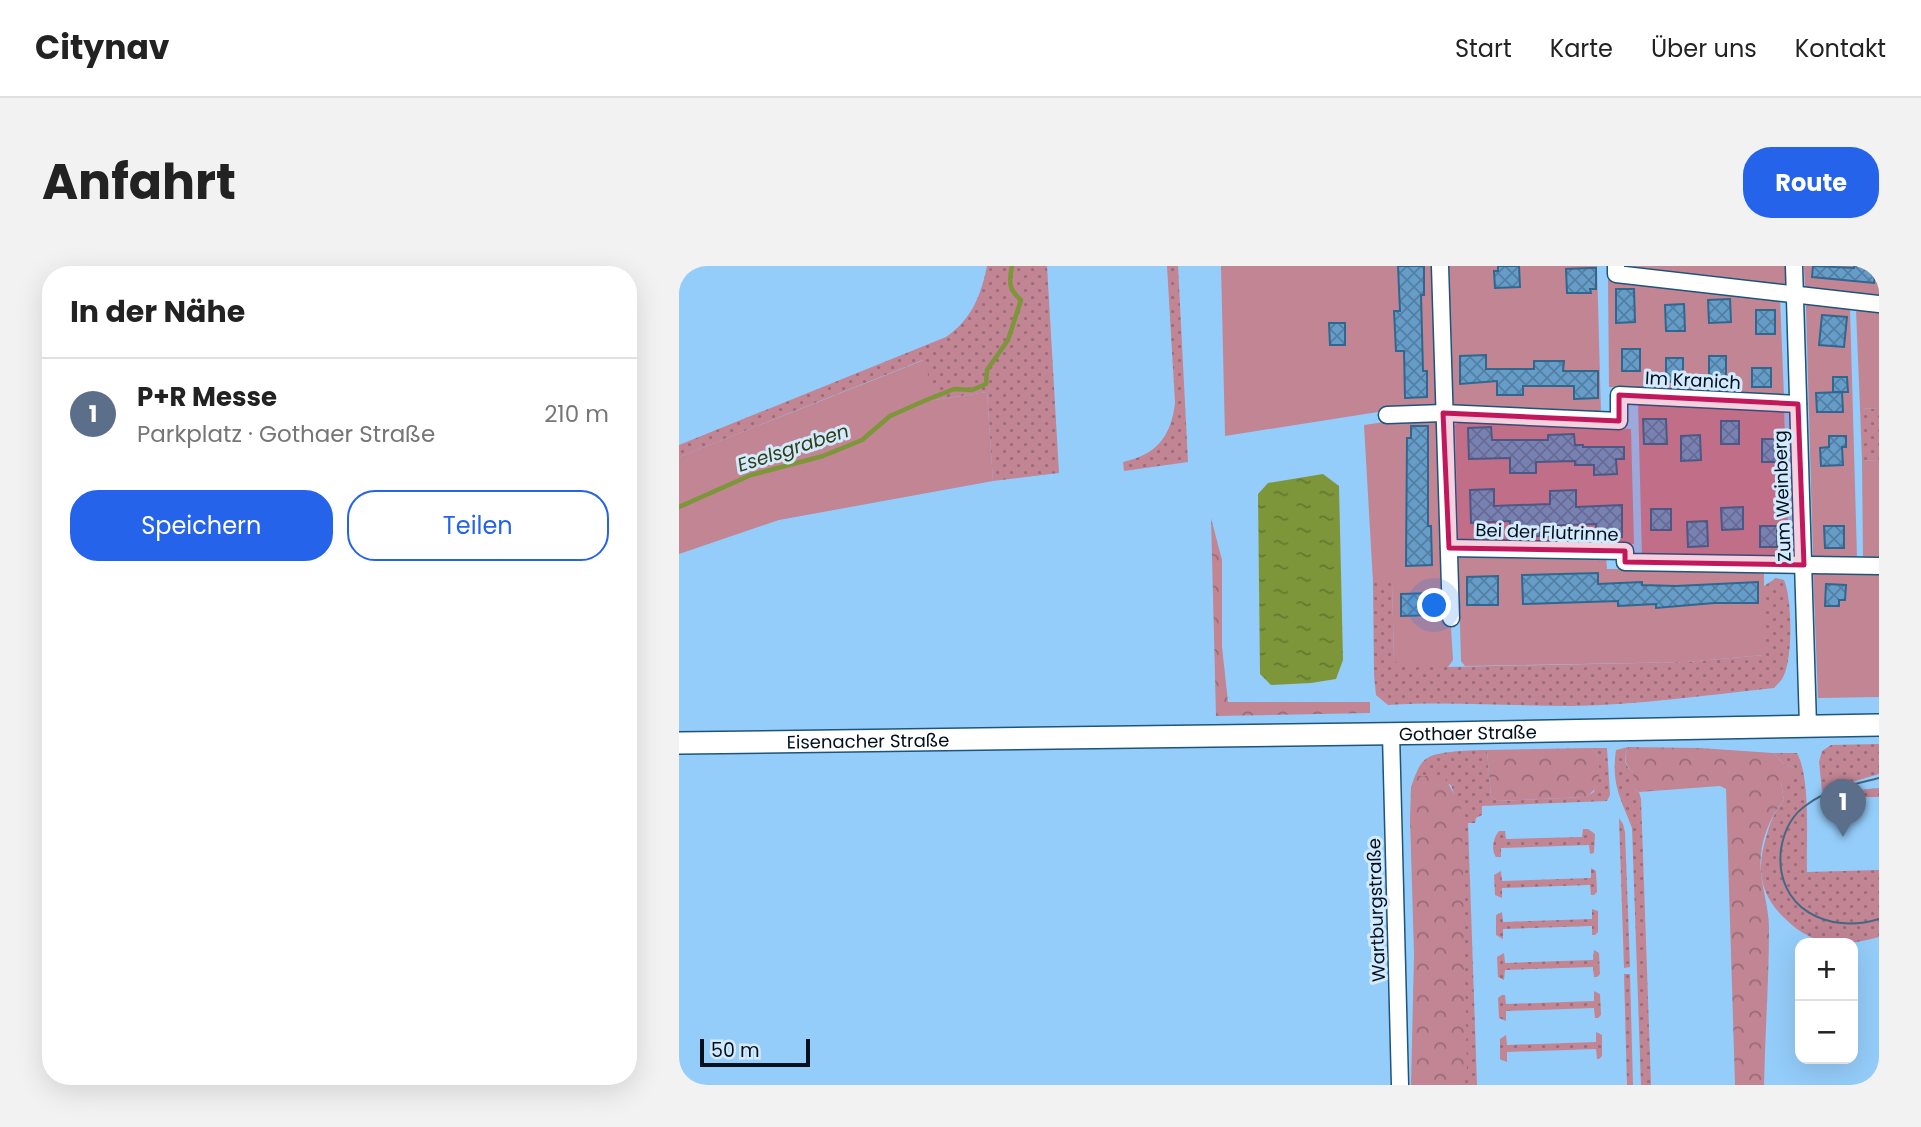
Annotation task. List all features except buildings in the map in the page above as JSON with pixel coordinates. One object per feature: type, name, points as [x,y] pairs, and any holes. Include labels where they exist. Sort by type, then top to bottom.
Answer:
[{"type":"main road","name":"Gothaer Straße","points":[[1056,737],[1879,725]]},
{"type":"main road","name":"Eisenacher Straße","points":[[679,743],[1056,737]]},
{"type":"street","points":[[1440,266],[1451,618]]},
{"type":"street","points":[[1616,266],[1616,275],[1879,304]]},
{"type":"street","name":"Zum Weinberg","points":[[1794,266],[1808,726]]},
{"type":"street","name":"Im Kranich","points":[[1443,413],[1619,421],[1619,395],[1798,404]]},
{"type":"street","points":[[1387,415],[1443,413]]},
{"type":"street","name":"Bei der Flutrinne","points":[[1449,548],[1625,551],[1625,562],[1804,565]]},
{"type":"street","points":[[1804,565],[1879,566]]},
{"type":"street","name":"Wartburgstraße","points":[[1391,734],[1400,1085]]},
{"type":"highlighted area","points":[[1619,395],[1798,404],[1804,565],[1625,562],[1625,551],[1449,548],[1443,413],[1619,421]]},
{"type":"green space","points":[[987,266],[1047,266],[1059,473],[993,481],[987,392],[935,400],[923,360],[679,457],[679,445],[946,337],[962,323],[974,306]]},
{"type":"green space","points":[[1167,266],[1178,266],[1188,462],[1124,471],[1123,462],[1144,455],[1160,443],[1173,415],[1175,403]]},
{"type":"green space","points":[[1221,266],[1433,266],[1438,405],[1434,408],[1397,409],[1225,436]]},
{"type":"green space","points":[[1449,266],[1597,266],[1601,415],[1460,408],[1453,404]]},
{"type":"green space","points":[[1633,266],[1785,266],[1785,286],[1634,270]]},
{"type":"green space","points":[[1804,266],[1879,266],[1879,297],[1805,289]]},
{"type":"green space","points":[[1608,280],[1780,298],[1784,397],[1609,387]]},
{"type":"green space","points":[[1810,301],[1846,306],[1850,309],[1855,560],[1813,558],[1806,306]]},
{"type":"green space","points":[[1859,307],[1879,309],[1879,409],[1860,408],[1856,310]]},
{"type":"green space","points":[[924,360],[935,400],[987,392],[993,481],[779,520],[679,554],[679,457]]},
{"type":"green space","points":[[1638,401],[1784,409],[1789,559],[1642,557]]},
{"type":"green space","points":[[1860,408],[1879,409],[1879,461],[1862,460]]},
{"type":"green space","points":[[1438,420],[1453,660],[1448,667],[1400,667],[1394,660],[1392,583],[1373,582],[1364,425],[1391,421]]},
{"type":"green space","points":[[1460,420],[1631,429],[1634,544],[1465,541],[1458,538],[1455,425]]},
{"type":"green space","points":[[1862,460],[1879,461],[1879,561],[1866,561],[1863,557]]},
{"type":"green space","points":[[1211,518],[1222,560],[1222,647],[1228,702],[1370,702],[1370,713],[1216,716]]},
{"type":"green space","points":[[1458,553],[1606,556],[1607,569],[1764,571],[1764,655],[1686,662],[1465,666],[1461,661]]},
{"type":"green space","points":[[1813,570],[1879,572],[1879,697],[1818,698]]},
{"type":"green space","points":[[1776,578],[1784,580],[1787,589],[1790,627],[1787,666],[1782,679],[1774,688],[1647,702],[1571,706],[1388,705],[1376,695],[1373,582],[1392,582],[1394,660],[1448,667],[1686,662],[1764,655],[1764,586]]},
{"type":"green space","points":[[1879,744],[1879,774],[1822,791],[1819,762],[1822,751],[1831,745]]},
{"type":"green space","points":[[1628,747],[1626,764],[1633,772],[1633,788],[1639,792],[1641,799],[1651,1085],[1641,1085],[1632,828],[1618,791],[1615,773],[1616,750]]},
{"type":"green space","points":[[1628,747],[1773,753],[1784,764],[1795,768],[1795,776],[1781,783],[1784,800],[1769,825],[1761,854],[1769,928],[1764,1085],[1735,1085],[1726,789],[1720,786],[1639,792],[1633,788],[1633,772],[1626,761]]},
{"type":"green space","points":[[1591,748],[1607,748],[1610,795],[1607,801],[1482,806],[1482,815],[1476,818],[1475,823],[1468,823],[1477,1085],[1459,1085],[1455,796],[1451,785],[1428,776],[1415,776],[1420,765],[1434,755],[1487,750],[1491,796],[1497,801],[1585,797],[1594,792],[1599,757]]},
{"type":"green space","points":[[1591,748],[1599,757],[1599,775],[1597,785],[1585,797],[1497,801],[1491,796],[1487,750]]},
{"type":"green space","points":[[1773,753],[1797,753],[1806,794],[1807,872],[1879,870],[1879,937],[1858,941],[1858,938],[1813,938],[1792,925],[1773,905],[1763,884],[1761,860],[1772,820],[1784,800],[1781,783],[1795,768],[1784,764]]},
{"type":"green space","points":[[1415,776],[1443,776],[1460,800],[1467,1071],[1459,1085],[1411,1085],[1414,954],[1410,818],[1411,787]]},
{"type":"green space","points":[[1879,788],[1879,797],[1846,797],[1845,807],[1827,799],[1847,791]]},
{"type":"green space","points":[[1619,818],[1625,832],[1630,967],[1624,968]]},
{"type":"green space","points":[[1583,829],[1595,834],[1594,853],[1590,854],[1589,845],[1501,848],[1501,857],[1496,857],[1493,848],[1499,831],[1505,831],[1506,839],[1582,837]]},
{"type":"green space","points":[[1591,868],[1596,871],[1597,892],[1594,895],[1591,895],[1590,885],[1502,888],[1502,898],[1495,895],[1494,875],[1501,871],[1502,881],[1591,878]]},
{"type":"green space","points":[[1592,909],[1598,911],[1598,932],[1595,935],[1592,935],[1592,926],[1503,929],[1503,939],[1496,935],[1496,915],[1502,912],[1503,922],[1592,919]]},
{"type":"green space","points":[[1594,950],[1599,953],[1600,974],[1597,977],[1594,977],[1593,967],[1505,970],[1504,980],[1498,977],[1497,957],[1504,953],[1505,963],[1593,960]]},
{"type":"green space","points":[[1624,974],[1630,974],[1633,1085],[1627,1085]]},
{"type":"green space","points":[[1594,991],[1600,994],[1601,1015],[1598,1018],[1595,1018],[1594,1008],[1506,1011],[1506,1021],[1499,1018],[1498,998],[1502,995],[1505,995],[1506,1004],[1594,1001]]},
{"type":"green space","points":[[1596,1032],[1602,1035],[1602,1056],[1599,1059],[1596,1049],[1507,1052],[1507,1062],[1500,1059],[1500,1039],[1506,1035],[1507,1045],[1596,1042]]},
{"type":"water","points":[[1323,474],[1339,486],[1343,660],[1336,679],[1271,685],[1260,674],[1258,494],[1268,483]]},
{"type":"waterway","name":"Eselsgraben","points":[[679,507],[751,475],[823,456],[862,440],[890,416],[924,401],[954,389],[972,390],[986,384],[987,370],[1008,340],[1021,300],[1011,285],[1012,266]]},
{"type":"tram line","points":[[1879,778],[1833,791],[1802,808],[1790,824],[1781,849],[1781,870],[1786,887],[1795,901],[1808,912],[1841,923],[1879,919]]},
{"type":"place","name":"P+R Messe","points":[[1843,837]]}]
